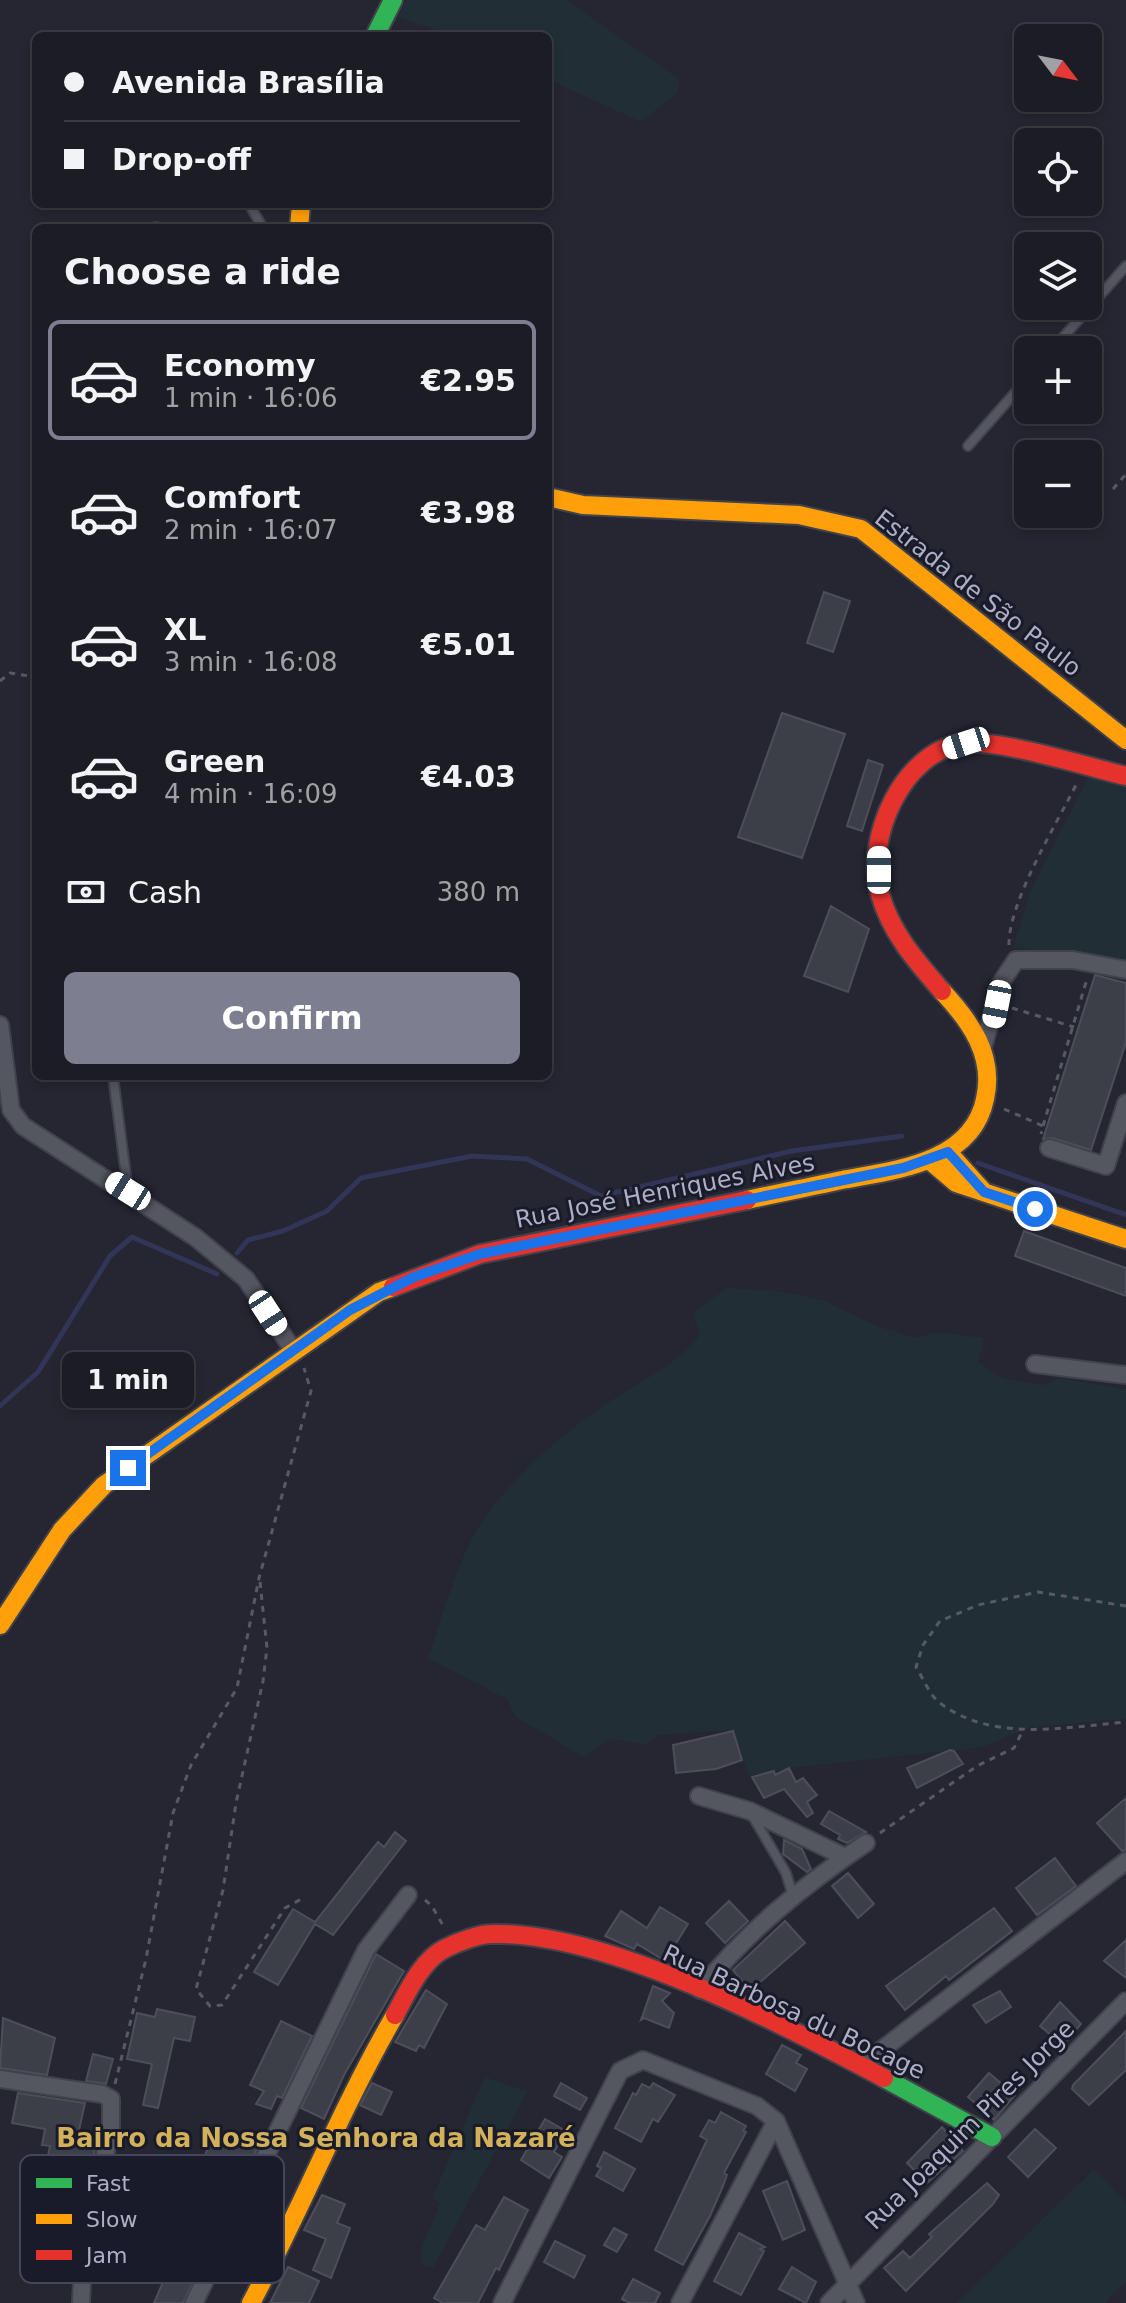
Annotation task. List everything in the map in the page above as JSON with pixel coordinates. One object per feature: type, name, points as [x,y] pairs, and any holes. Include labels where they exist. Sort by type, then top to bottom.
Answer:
[{"type":"street","points":[[377,32],[393,0]]},
{"type":"street","name":"Estrada de São Paulo","points":[[552,498],[583,505],[799,515],[861,529],[1126,740]]},
{"type":"street","points":[[984,1192],[948,1152],[973,1128],[985,1102],[989,1075],[983,1047],[968,1021],[902,943],[879,893],[879,846],[887,817],[903,780],[934,753],[966,743],[1126,776]]},
{"type":"street","points":[[983,1047],[1010,965],[1025,958],[1126,970]]},
{"type":"street","points":[[0,1025],[11,1110],[23,1126],[128,1191],[195,1237],[246,1279],[293,1350]]},
{"type":"street","points":[[1049,1148],[1106,1166],[1126,1103]]},
{"type":"street","name":"Rua José Henriques Alves","points":[[0,1625],[62,1530],[104,1485],[379,1292],[459,1260],[929,1160],[948,1152]]},
{"type":"street","points":[[929,1160],[956,1183],[1126,1239]]},
{"type":"street","points":[[1035,1364],[1126,1375]]},
{"type":"street","points":[[699,1796],[750,1811],[845,1857]]},
{"type":"street","points":[[700,1990],[759,1925],[866,1843]]},
{"type":"street","points":[[862,2065],[1126,1861]]},
{"type":"street","points":[[266,2155],[366,1950],[408,1895]]},
{"type":"street","name":"Rua Barbosa du Bocage","points":[[454,1942],[493,1934],[554,1941],[615,1958],[700,1990],[862,2065],[992,2137]]},
{"type":"street","points":[[284,2239],[313,2182],[345,2103],[413,1983],[442,1949],[454,1942]]},
{"type":"street","name":"Rua Joaquim Pires Jorge","points":[[829,2303],[1126,2001]]},
{"type":"street","points":[[502,2303],[620,2071],[643,2060],[757,2106],[776,2121],[856,2303]]},
{"type":"street","points":[[0,2079],[102,2094],[111,2099],[111,2127],[105,2155]]},
{"type":"street","points":[[680,2303],[776,2121]]},
{"type":"street","points":[[81,2303],[82,2283]]},
{"type":"street","points":[[194,2303],[204,2283]]},
{"type":"street","points":[[251,2303],[261,2283]]},
{"type":"lane","points":[[1064,336],[1126,266]]},
{"type":"lane","points":[[968,446],[1014,394]]},
{"type":"lane","points":[[114,1080],[128,1191]]},
{"type":"lane","points":[[750,1811],[786,1873],[793,1896]]},
{"type":"path","points":[[1113,489],[1126,474]]},
{"type":"path","points":[[0,681],[10,673],[32,676]]},
{"type":"path","points":[[1010,965],[1009,933],[1020,900],[1086,766]]},
{"type":"path","points":[[1049,1148],[1039,1141],[1092,964]]},
{"type":"path","points":[[997,1004],[1074,1027]]},
{"type":"path","points":[[985,1102],[1043,1126]]},
{"type":"path","points":[[111,2099],[146,1959],[173,1813],[191,1765],[237,1688],[259,1578],[311,1391],[304,1367],[293,1350]]},
{"type":"path","points":[[259,1578],[267,1648],[263,1681],[236,1803],[223,1890],[196,1989],[199,1997],[210,2006],[222,2005],[285,1908],[305,1897]]},
{"type":"path","points":[[1126,1606],[1038,1592],[978,1605],[940,1621],[923,1645],[916,1667],[937,1702],[974,1721],[1023,1730],[1126,1722]]},
{"type":"path","points":[[866,1843],[977,1766],[1014,1748],[1023,1730]]},
{"type":"path","points":[[408,1895],[432,1906],[454,1942]]},
{"type":"shaded area","points":[[406,0],[566,0],[679,79],[678,92],[641,122],[552,81],[552,32],[441,32],[398,17]]},
{"type":"shaded area","points":[[1089,776],[1126,786],[1126,960],[1013,948],[1031,890]]},
{"type":"shaded area","points":[[727,1288],[784,1292],[822,1300],[876,1326],[915,1338],[936,1332],[984,1338],[978,1362],[1002,1378],[1044,1385],[1059,1378],[1126,1389],[1126,1719],[1031,1727],[982,1747],[789,1768],[749,1776],[733,1730],[658,1735],[646,1745],[610,1739],[583,1757],[515,1716],[508,1700],[428,1658],[462,1560],[473,1537],[502,1496],[538,1458],[576,1426],[690,1347],[700,1335],[693,1313]]},
{"type":"shaded area","points":[[485,2077],[527,2092],[433,2268],[425,2267],[421,2262],[422,2247],[440,2204],[433,2196]]},
{"type":"shaded area","points":[[1094,2169],[1126,2202],[1126,2281],[1104,2303],[957,2303]]},
{"type":"building","points":[[824,592],[850,601],[833,652],[807,643]]},
{"type":"building","points":[[782,713],[845,734],[802,858],[738,837]]},
{"type":"building","points":[[868,760],[883,765],[862,831],[847,826]]},
{"type":"building","points":[[831,906],[869,929],[848,992],[804,976]]},
{"type":"building","points":[[1095,975],[1126,983],[1126,1042],[1091,1150],[1052,1138],[1043,1139]]},
{"type":"building","points":[[1024,1231],[1126,1268],[1126,1296],[1015,1256]]},
{"type":"building","points":[[733,1731],[742,1760],[716,1769],[676,1773],[673,1745]]},
{"type":"building","points":[[950,1750],[963,1764],[917,1788],[907,1768]]},
{"type":"building","points":[[789,1768],[796,1782],[803,1778],[817,1795],[807,1802],[813,1813],[807,1817],[784,1789],[764,1798],[752,1777],[774,1771],[775,1775]]},
{"type":"building","points":[[1126,1798],[1126,1850],[1122,1851],[1097,1823]]},
{"type":"building","points":[[829,1811],[866,1832],[847,1843],[838,1839],[840,1835],[821,1824]]},
{"type":"building","points":[[395,1832],[406,1841],[333,1935],[315,1924],[278,1985],[254,1972],[293,1909],[315,1922],[378,1842],[384,1847]]},
{"type":"building","points":[[784,1840],[802,1849],[811,1869],[807,1872],[783,1854]]},
{"type":"building","points":[[1055,1858],[1076,1886],[1037,1915],[1016,1888]]},
{"type":"building","points":[[848,1873],[874,1904],[858,1918],[832,1886]]},
{"type":"building","points":[[729,1901],[748,1921],[725,1943],[706,1923]]},
{"type":"building","points":[[660,1907],[688,1924],[665,1961],[637,1944],[634,1949],[605,1936],[621,1911],[647,1928]]},
{"type":"building","points":[[994,1908],[1012,1931],[949,1980],[946,1976],[905,2010],[886,1986]]},
{"type":"building","points":[[785,1921],[805,1943],[750,1991],[733,1970]]},
{"type":"building","points":[[1126,1940],[1126,1978],[1104,1961]]},
{"type":"building","points":[[376,1954],[404,1971],[344,2075],[324,2119],[301,2108]]},
{"type":"building","points":[[653,1986],[670,1993],[662,2001],[674,2013],[669,2028],[644,2018],[641,2020]]},
{"type":"building","points":[[426,1990],[447,2004],[424,2048],[419,2045],[416,2051],[395,2042]]},
{"type":"building","points":[[1000,1991],[1011,2007],[986,2023],[973,2005]]},
{"type":"building","points":[[1060,2002],[1081,2024],[1063,2045],[1040,2026]]},
{"type":"building","points":[[157,2009],[195,2017],[190,2041],[174,2038],[158,2108],[143,2105],[152,2064],[127,2059],[137,2013],[155,2017]]},
{"type":"building","points":[[3,2018],[55,2038],[47,2075],[0,2068]]},
{"type":"building","points":[[281,2021],[312,2036],[282,2098],[277,2096],[271,2109],[256,2104],[264,2091],[250,2085]]},
{"type":"building","points":[[1126,2031],[1126,2070],[1089,2105],[1072,2089],[1073,2085]]},
{"type":"building","points":[[782,2045],[801,2055],[796,2063],[807,2069],[795,2091],[766,2074]]},
{"type":"building","points":[[93,2054],[113,2059],[106,2084],[86,2081]]},
{"type":"building","points":[[989,2073],[1015,2095],[994,2120],[968,2097]]},
{"type":"building","points":[[372,2083],[392,2092],[381,2115],[360,2105]]},
{"type":"building","points":[[561,2083],[587,2098],[580,2110],[554,2096]]},
{"type":"building","points":[[653,2083],[675,2095],[658,2122],[653,2119],[641,2142],[615,2128],[633,2093],[636,2095],[642,2084],[650,2088]]},
{"type":"building","points":[[18,2093],[85,2103],[77,2139],[96,2143],[94,2155],[48,2155],[50,2146],[42,2145],[45,2129],[12,2123]]},
{"type":"building","points":[[721,2112],[746,2126],[743,2131],[746,2132],[724,2173],[727,2175],[710,2216],[683,2265],[655,2250],[707,2140],[700,2136],[709,2120],[715,2123]]},
{"type":"building","points":[[545,2119],[566,2131],[554,2152],[562,2157],[549,2178],[521,2160]]},
{"type":"building","points":[[942,2127],[963,2151],[927,2183],[907,2163]]},
{"type":"building","points":[[1035,2129],[1056,2148],[1028,2177],[1008,2157]]},
{"type":"building","points":[[215,2131],[258,2146],[254,2155],[205,2155]]},
{"type":"building","points":[[604,2152],[635,2169],[623,2191],[596,2176]]},
{"type":"building","points":[[787,2181],[805,2230],[783,2240],[763,2191]]},
{"type":"building","points":[[987,2183],[999,2195],[993,2204],[906,2291],[884,2268],[903,2251],[910,2258],[932,2237],[929,2234]]},
{"type":"building","points":[[322,2195],[345,2204],[337,2223],[350,2228],[331,2278],[313,2270],[326,2239],[304,2230]]},
{"type":"building","points":[[504,2197],[528,2210],[499,2270],[496,2268],[478,2303],[443,2303],[434,2298],[476,2225],[485,2230]]},
{"type":"building","points":[[614,2228],[627,2235],[617,2252],[604,2245]]},
{"type":"building","points":[[739,2233],[765,2247],[760,2249],[764,2251],[741,2295],[714,2281]]},
{"type":"building","points":[[555,2241],[585,2256],[574,2278],[544,2262]]},
{"type":"building","points":[[288,2267],[319,2281],[309,2303],[270,2303],[280,2283],[284,2283]]},
{"type":"building","points":[[792,2267],[816,2282],[806,2303],[779,2289]]},
{"type":"building","points":[[633,2279],[660,2293],[655,2303],[630,2303],[622,2299]]},
{"type":"building","points":[[163,2283],[193,2283],[183,2303],[154,2303]]},
{"type":"waterway","points":[[237,1253],[248,1240],[283,1231],[327,1211],[361,1178],[472,1156],[527,1159],[601,1196],[792,1151],[902,1136]]},
{"type":"waterway","points":[[978,1163],[1126,1215]]},
{"type":"waterway","points":[[0,1406],[38,1372],[110,1256],[132,1237],[217,1274]]},
{"type":"traffic: fast","points":[[377,32],[393,0]]},
{"type":"traffic: fast","points":[[884,2078],[992,2137]]},
{"type":"traffic: slow","points":[[299,224],[301,208]]},
{"type":"traffic: slow","points":[[552,498],[583,505],[799,515],[861,529],[1126,740]]},
{"type":"traffic: slow","points":[[747,1200],[907,1167],[948,1150],[965,1137],[977,1120],[985,1099],[986,1068],[971,1027],[942,991]]},
{"type":"traffic: slow","points":[[948,1152],[984,1192]]},
{"type":"traffic: slow","points":[[929,1160],[956,1183],[1126,1239]]},
{"type":"traffic: slow","points":[[0,1625],[62,1530],[104,1485],[379,1292],[393,1287]]},
{"type":"traffic: slow","points":[[284,2237],[395,2015]]},
{"type":"traffic: slow","points":[[251,2303],[261,2283]]},
{"type":"traffic: jam","points":[[942,991],[898,934],[880,894],[878,848],[883,824],[906,780],[923,762],[942,749],[964,743],[1020,749],[1126,776]]},
{"type":"traffic: jam","points":[[393,1287],[480,1254],[747,1200]]},
{"type":"traffic: jam","points":[[395,2015],[422,1968],[446,1948],[487,1934],[537,1937],[640,1964],[693,1985],[746,2008],[884,2078]]},
{"type":"district","name":"Bairro da Nossa Senhora da Nazaré","points":[[316,2138]]},
{"type":"route","points":[[128,1468],[350,1310],[379,1292],[448,1263],[573,1233],[903,1168],[948,1152],[984,1192],[1035,1209]]}]
